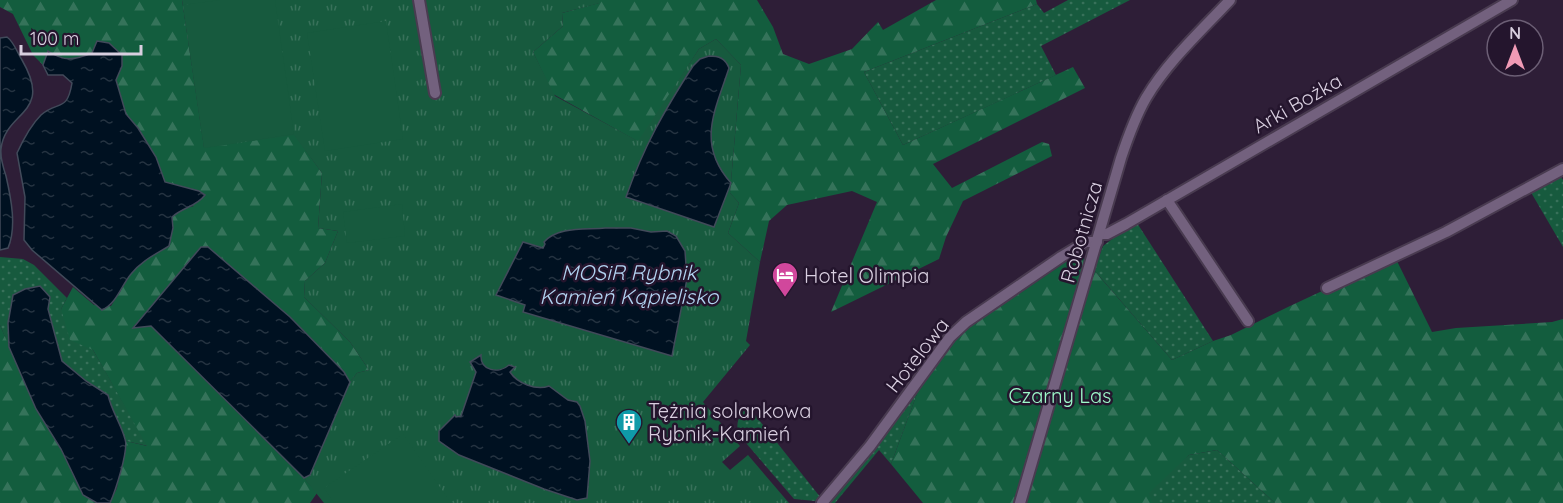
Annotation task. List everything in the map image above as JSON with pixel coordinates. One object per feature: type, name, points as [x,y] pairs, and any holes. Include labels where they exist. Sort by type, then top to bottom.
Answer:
[{"type":"street","points":[[419,0],[435,93]]},
{"type":"street","name":"Robotnicza","points":[[1020,503],[1128,138],[1145,100],[1165,71],[1230,0]]},
{"type":"street","name":"Arki Bożka","points":[[1098,238],[1512,0]]},
{"type":"street","points":[[1327,288],[1446,232],[1563,169]]},
{"type":"street","points":[[1167,200],[1248,321]]},
{"type":"street","name":"Hotelowa","points":[[822,503],[870,446],[950,337],[966,322],[1061,257],[1086,242],[1098,238]]},
{"type":"green space","points":[[0,0],[182,0],[204,147],[294,134],[322,173],[318,228],[338,231],[325,263],[305,281],[304,297],[350,342],[369,370],[357,373],[350,382],[344,372],[208,247],[133,327],[151,326],[304,478],[317,493],[310,503],[110,503],[117,488],[126,441],[147,446],[93,350],[70,340],[61,309],[73,287],[94,305],[111,306],[131,274],[173,228],[172,217],[181,209],[194,206],[165,182],[156,157],[138,128],[126,114],[116,80],[122,66],[92,53],[70,59],[59,57],[48,51],[43,65],[33,55],[13,14],[0,7]]},
{"type":"green space","points":[[182,0],[599,0],[600,3],[562,13],[563,26],[533,52],[555,96],[638,141],[699,49],[716,39],[741,65],[730,193],[739,203],[728,233],[760,262],[746,341],[750,345],[703,402],[740,446],[722,462],[730,470],[748,455],[789,503],[324,503],[304,478],[310,475],[350,382],[357,373],[369,370],[350,342],[304,297],[305,281],[325,263],[338,231],[318,228],[322,173],[294,135],[204,148]]},
{"type":"green space","points":[[220,0],[275,0],[294,134],[204,148],[183,5]]},
{"type":"green space","points":[[599,0],[757,0],[773,27],[783,54],[809,64],[852,49],[878,22],[883,30],[936,0],[1036,0],[1037,4],[864,72],[903,145],[1073,67],[1085,88],[933,164],[952,188],[1042,142],[1049,144],[1052,156],[963,201],[946,237],[939,259],[831,312],[877,202],[852,191],[787,205],[769,221],[760,262],[728,233],[739,203],[730,193],[741,65],[716,39],[699,49],[639,142],[553,94],[533,52],[563,26],[562,13],[599,3]]},
{"type":"green space","points":[[1068,0],[1130,0],[1041,46],[1056,75],[903,145],[864,72],[1037,4],[1044,13]]},
{"type":"green space","points":[[386,21],[403,139],[325,151],[307,33]]},
{"type":"green space","points":[[1559,174],[1563,180],[1563,247],[1529,189]]},
{"type":"green space","points":[[402,204],[405,236],[347,243],[343,212]]},
{"type":"green space","points":[[1137,223],[1213,341],[1172,360],[1094,270],[1103,246],[1116,236],[1116,232]]},
{"type":"green space","name":"Czarny Las","points":[[1079,253],[1172,360],[1231,335],[1395,257],[1432,332],[1456,328],[1552,322],[1563,319],[1563,503],[1275,503],[1217,450],[1189,455],[1149,493],[1152,503],[923,503],[891,464],[921,383],[949,344],[967,329]]},
{"type":"green space","points":[[0,257],[23,259],[34,265],[67,298],[61,309],[93,350],[148,446],[126,441],[111,411],[108,395],[86,381],[62,361],[48,309],[50,297],[8,323],[9,347],[0,325]]},
{"type":"green space","points":[[0,325],[36,409],[61,449],[83,495],[98,503],[0,503]]},
{"type":"green space","points":[[921,383],[891,464],[879,450],[835,503],[826,503]]},
{"type":"green space","points":[[748,406],[821,498],[815,501],[794,499],[740,436],[737,427],[738,420]]},
{"type":"green space","points":[[403,434],[451,503],[334,503],[324,488]]},
{"type":"green space","points":[[1217,450],[1275,503],[1150,503],[1145,490],[1189,455]]},
{"type":"water","points":[[7,37],[14,44],[22,60],[33,92],[25,110],[4,136],[1,149],[13,222],[8,248],[0,250],[0,38]]},
{"type":"water","points":[[97,41],[109,43],[122,55],[122,66],[116,80],[126,114],[138,128],[156,157],[165,182],[199,191],[205,195],[198,202],[172,217],[173,228],[169,246],[139,265],[115,299],[102,310],[32,250],[24,240],[25,197],[17,153],[37,119],[47,111],[61,105],[70,92],[72,83],[63,75],[48,75],[43,65],[48,51],[64,58],[80,57],[92,53]]},
{"type":"water","points":[[709,56],[721,58],[729,68],[714,113],[711,141],[720,169],[731,183],[714,227],[626,197],[647,145],[673,98],[693,66],[700,59]]},
{"type":"water","name":"MOSiR Rybnik Kamień Kąpielisko","points":[[605,228],[667,231],[676,236],[685,251],[687,279],[672,356],[523,312],[525,305],[496,295],[523,242],[543,248],[544,242],[557,233]]},
{"type":"water","points":[[201,247],[208,247],[290,317],[344,372],[350,382],[310,475],[304,478],[151,326],[133,328]]},
{"type":"water","points":[[40,286],[50,297],[48,309],[62,361],[86,381],[108,395],[125,439],[123,461],[110,503],[97,503],[83,495],[61,449],[36,409],[9,347],[8,323],[13,295],[25,289]]},
{"type":"water","points":[[481,355],[487,368],[495,370],[509,365],[515,367],[510,372],[522,383],[533,387],[549,386],[580,406],[585,421],[590,461],[587,498],[577,500],[544,489],[459,455],[439,441],[439,431],[455,415],[456,417],[461,416],[476,372],[470,362]]},
{"type":"place","name":"Hotel Olimpia","points":[[785,298]]},
{"type":"place","name":"Tężnia solankowa Rybnik-Kamień","points":[[629,445]]}]
